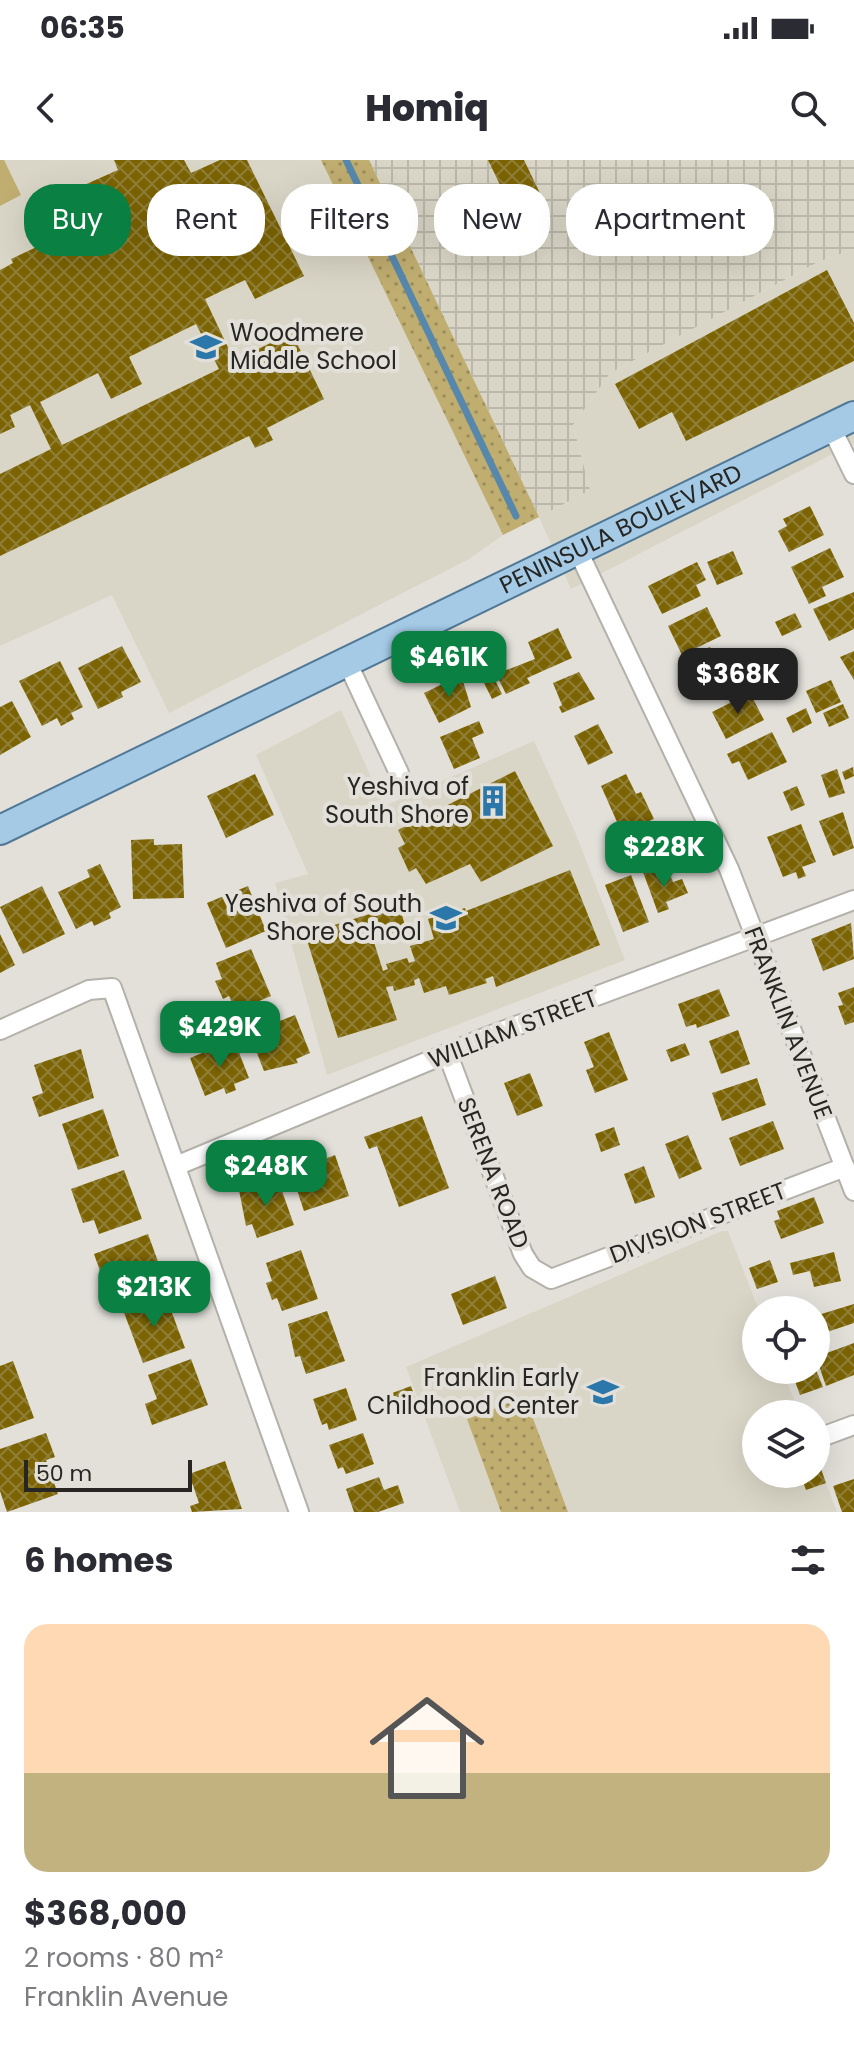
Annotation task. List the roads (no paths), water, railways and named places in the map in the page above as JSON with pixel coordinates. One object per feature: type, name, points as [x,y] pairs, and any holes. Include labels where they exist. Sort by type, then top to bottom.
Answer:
[{"type":"main road","name":"PENINSULA BOULEVARD","points":[[0,830],[843,421]]},
{"type":"street","points":[[843,421],[854,474]]},
{"type":"street","name":"FRANKLIN AVENUE","points":[[578,551],[729,869],[854,1191]]},
{"type":"street","points":[[347,662],[399,773]]},
{"type":"street","name":"WILLIAM STREET","points":[[176,1166],[489,1036],[854,900]]},
{"type":"street","points":[[0,1030],[89,990],[112,988],[299,1512]]},
{"type":"street","name":"SERENA ROAD","points":[[448,1055],[523,1254],[532,1268],[551,1279]]},
{"type":"street","name":"DIVISION STREET","points":[[551,1279],[845,1167]]},
{"type":"street","points":[[830,1434],[854,1425]]},
{"type":"waterway","points":[[346,160],[516,516]]},
{"type":"place","name":"Woodmere Middle School","points":[[206,347]]},
{"type":"place","name":"Yeshiva of South Shore","points":[[493,801]]},
{"type":"place","name":"Yeshiva of South Shore School","points":[[446,918]]},
{"type":"place","name":"Franklin Early Childhood Center","points":[[603,1392]]}]
